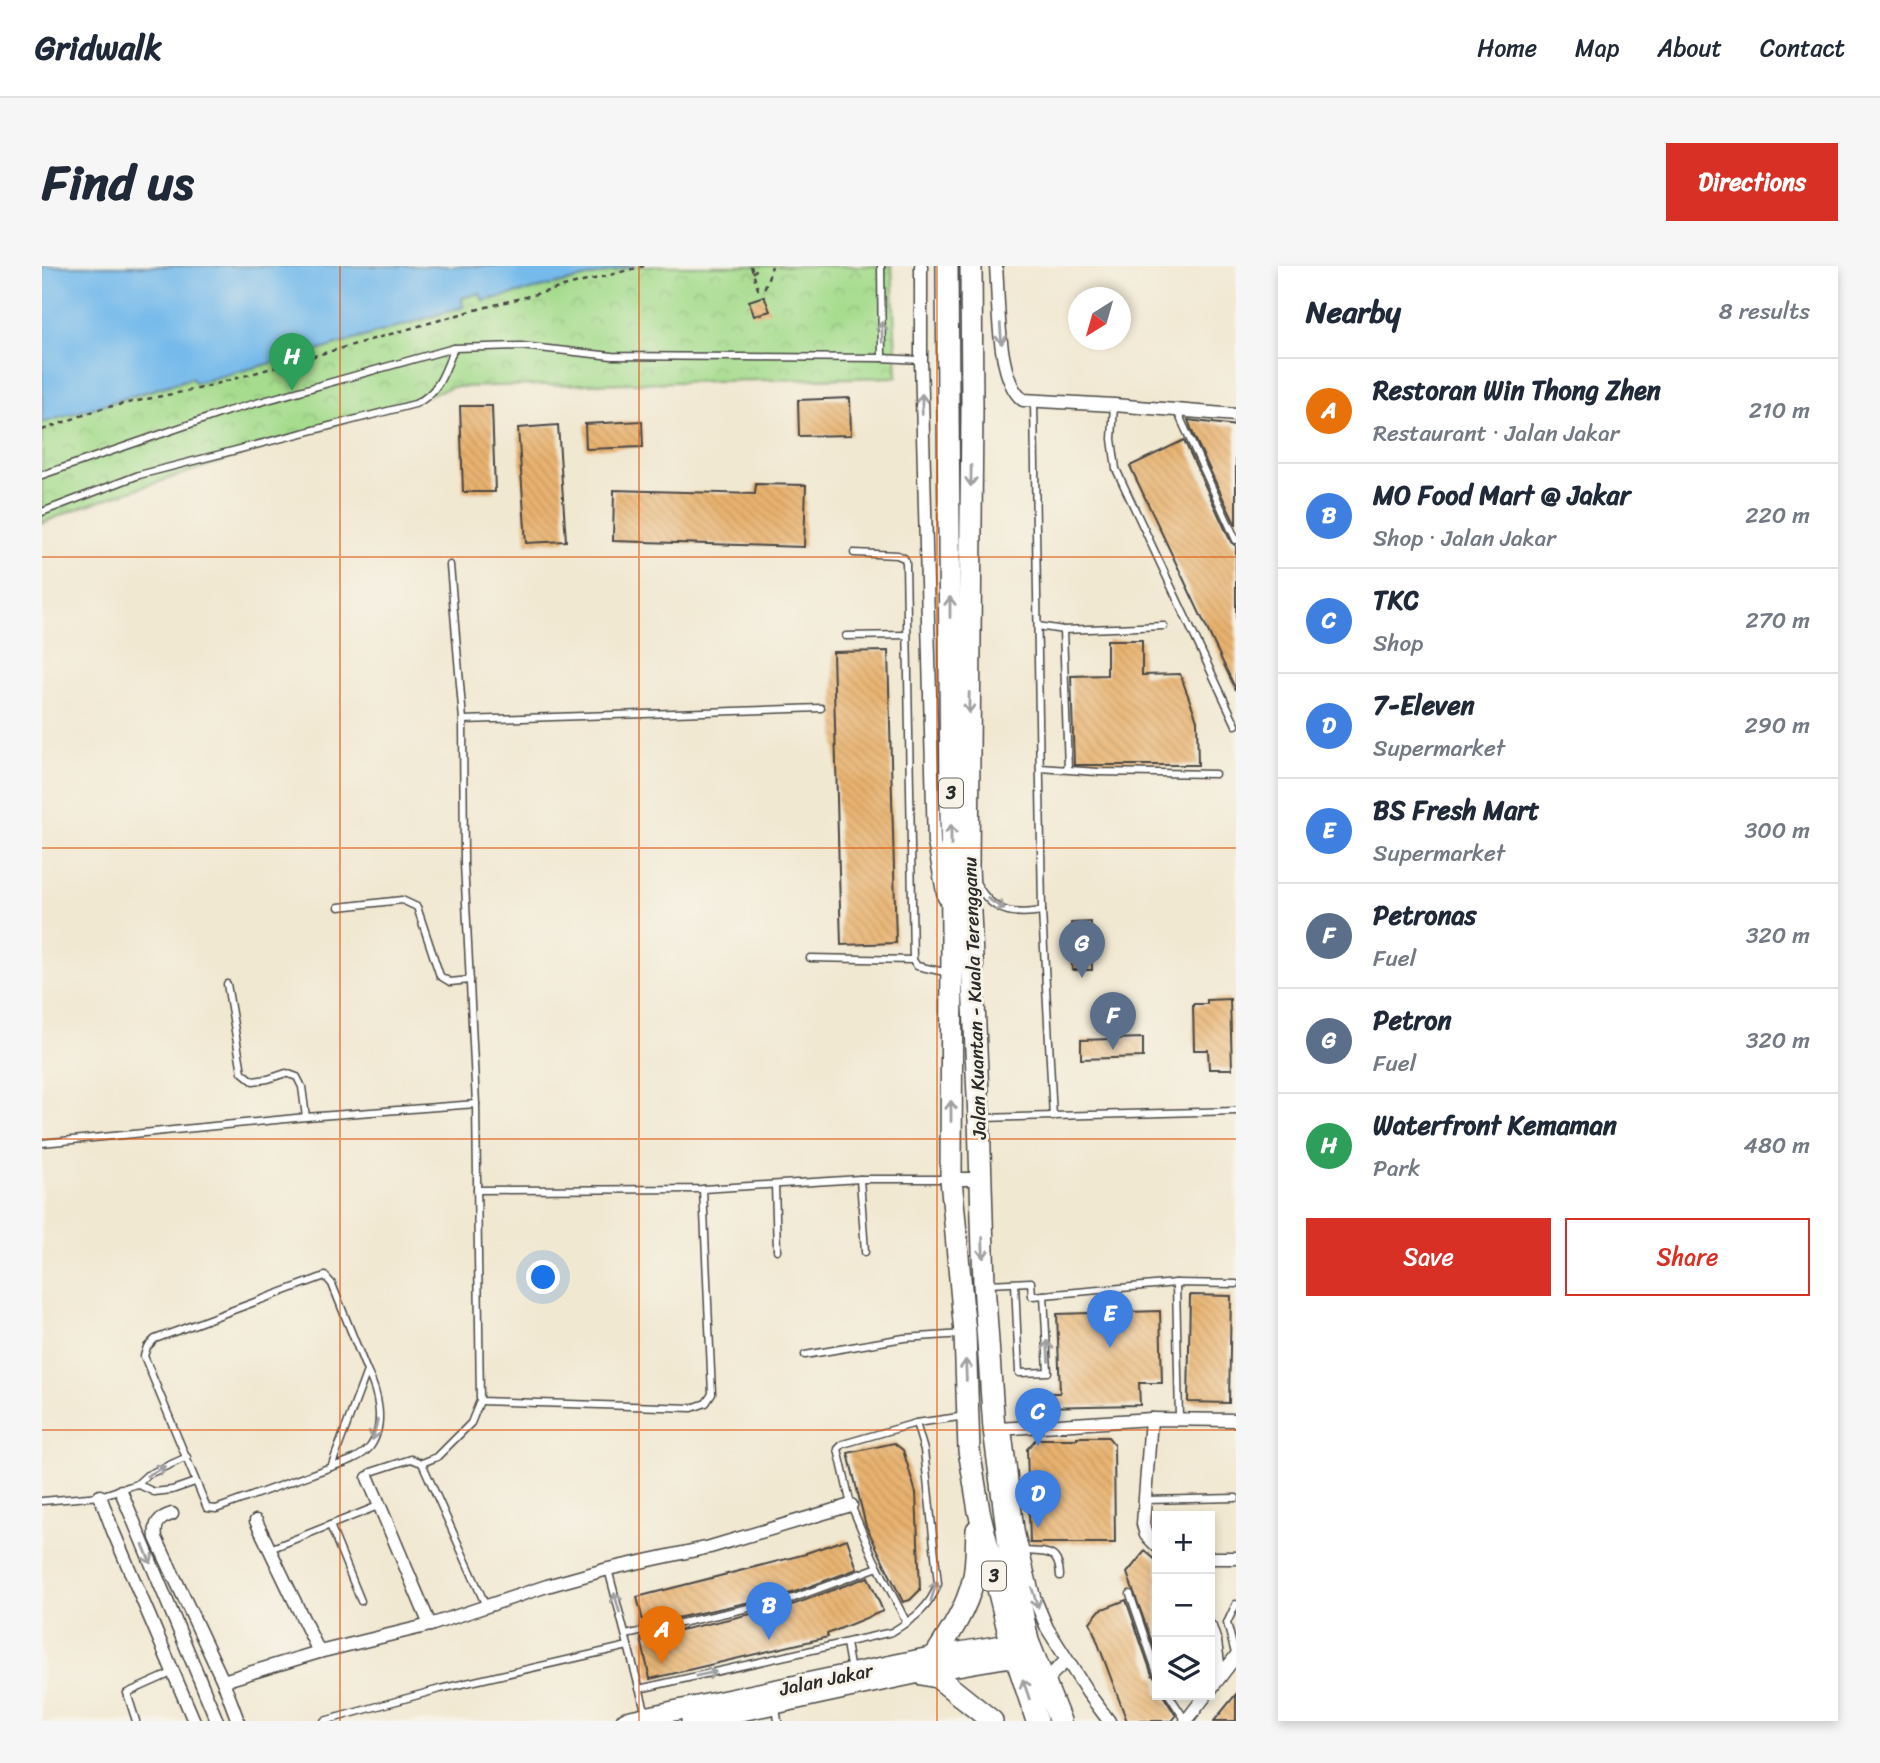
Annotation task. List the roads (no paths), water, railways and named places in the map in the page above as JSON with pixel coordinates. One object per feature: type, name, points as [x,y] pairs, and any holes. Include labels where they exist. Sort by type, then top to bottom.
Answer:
[{"type":"highway","name":"Jalan Kuantan - Kuala Terengganu","points":[[947,266],[951,1179],[965,1334],[969,1450],[979,1511],[1022,1648],[1037,1721]]},
{"type":"highway","name":"Jalan Kuantan - Kuala Terengganu","points":[[971,266],[968,867],[984,1284],[1016,1552],[1022,1648],[1060,1721]]},
{"type":"highway","points":[[935,1656],[959,1618],[973,1579],[979,1511]]},
{"type":"highway","points":[[922,1674],[937,1677],[992,1721]]},
{"type":"main road","name":"Jalan Jakar","points":[[626,1721],[647,1719],[935,1656],[1022,1648]]},
{"type":"main road","name":"Jalan Jakar","points":[[691,1721],[777,1713],[851,1687],[922,1674],[1022,1648]]},
{"type":"street","points":[[921,266],[921,360],[934,843],[952,936]]},
{"type":"street","points":[[996,266],[1003,363],[1017,395],[1023,401],[1236,415]]},
{"type":"street","points":[[951,1179],[981,1179]]},
{"type":"street","points":[[1151,1419],[1143,1524],[1146,1535],[1152,1541]]},
{"type":"street","points":[[1000,1429],[1151,1419],[1236,1420]]},
{"type":"street","points":[[368,1478],[430,1625]]},
{"type":"street","points":[[121,1491],[217,1721]]},
{"type":"street","points":[[100,1496],[194,1721]]},
{"type":"street","points":[[223,1681],[319,1652],[430,1625],[608,1569],[710,1547],[851,1505]]},
{"type":"street","points":[[172,1514],[161,1517],[157,1524],[156,1538],[223,1681],[238,1721]]},
{"type":"street","points":[[256,1521],[319,1652]]},
{"type":"street","points":[[1016,1552],[1040,1614],[1067,1660],[1109,1721]]},
{"type":"street","points":[[1215,1558],[1236,1558]]},
{"type":"street","points":[[1213,1637],[1220,1677]]},
{"type":"street","points":[[164,1649],[185,1642]]},
{"type":"street","points":[[1022,1648],[1056,1642]]},
{"type":"street","points":[[1215,1684],[1236,1656]]},
{"type":"street","points":[[1046,1690],[1052,1674],[1067,1660]]},
{"type":"street","points":[[1186,1721],[1202,1700]]},
{"type":"lane","points":[[881,266],[882,358]]},
{"type":"lane","points":[[42,475],[228,411],[454,348],[522,346],[612,356],[921,360]]},
{"type":"lane","points":[[42,512],[139,475],[415,404],[433,393],[454,348]]},
{"type":"lane","points":[[1034,403],[1042,911],[1053,1117]]},
{"type":"lane","points":[[1114,405],[1112,439],[1116,469],[1236,725]]},
{"type":"lane","points":[[1176,409],[1236,540]]},
{"type":"lane","points":[[854,553],[897,555],[906,562],[913,960],[917,966],[951,973]]},
{"type":"lane","points":[[368,1478],[371,1472],[411,1459],[422,1463],[437,1457],[471,1423],[480,1401],[476,1104],[464,863],[463,720],[450,565]]},
{"type":"lane","points":[[1038,626],[1063,630],[1164,626]]},
{"type":"lane","points":[[1063,630],[1068,769]]},
{"type":"lane","points":[[846,636],[907,635]]},
{"type":"lane","points":[[463,720],[821,708]]},
{"type":"lane","points":[[1040,768],[1215,774]]},
{"type":"lane","points":[[968,867],[983,895],[993,904],[1011,913],[1042,911]]},
{"type":"lane","points":[[339,907],[402,900],[416,907],[440,976],[450,982],[470,980]]},
{"type":"lane","points":[[810,958],[913,960]]},
{"type":"lane","points":[[227,984],[242,1072],[253,1081],[286,1073],[297,1077],[302,1087],[306,1117]]},
{"type":"lane","points":[[42,1143],[306,1117],[476,1104]]},
{"type":"lane","points":[[979,1118],[1236,1111]]},
{"type":"lane","points":[[477,1190],[703,1189],[860,1180],[951,1179]]},
{"type":"lane","points":[[860,1180],[865,1252]]},
{"type":"lane","points":[[775,1185],[778,1250]]},
{"type":"lane","points":[[480,1401],[692,1408],[706,1402],[712,1394],[703,1189]]},
{"type":"lane","points":[[326,1276],[332,1284],[376,1388],[380,1410],[370,1447],[349,1462],[216,1509],[207,1508],[187,1457],[144,1356],[147,1347],[155,1339],[326,1276]]},
{"type":"lane","points":[[984,1284],[1031,1282],[1032,1296],[1176,1283],[1236,1284]]},
{"type":"lane","points":[[1015,1283],[1019,1373],[1048,1372],[1044,1295]]},
{"type":"lane","points":[[1176,1283],[1179,1419]]},
{"type":"lane","points":[[805,1355],[904,1338],[965,1334]]},
{"type":"lane","points":[[331,1467],[367,1371]]},
{"type":"lane","points":[[907,1623],[878,1567],[851,1505],[838,1449],[840,1445],[916,1423],[968,1416]]},
{"type":"lane","points":[[639,1689],[892,1632],[924,1611],[938,1584],[924,1450],[916,1423]]},
{"type":"lane","points":[[42,1501],[100,1496],[121,1491],[137,1484],[147,1475],[187,1457]]},
{"type":"lane","points":[[422,1463],[486,1606]]},
{"type":"lane","points":[[137,1484],[154,1492],[172,1490],[195,1482]]},
{"type":"lane","points":[[1143,1500],[1236,1498]]},
{"type":"lane","points":[[269,1549],[378,1506]]},
{"type":"lane","points":[[330,1525],[361,1601]]},
{"type":"lane","points":[[1016,1552],[1053,1555],[1060,1564],[1060,1576]]},
{"type":"lane","points":[[626,1636],[794,1598],[878,1567]]},
{"type":"lane","points":[[608,1569],[647,1719]]},
{"type":"lane","points":[[1130,1594],[1152,1658]]},
{"type":"lane","points":[[1236,1604],[1227,1623],[1236,1656]]},
{"type":"lane","points":[[846,1643],[851,1673]]},
{"type":"lane","points":[[324,1721],[440,1689],[628,1646]]},
{"type":"lane","points":[[136,1721],[127,1693],[174,1672]]},
{"type":"lane","points":[[1172,1700],[1186,1721]]},
{"type":"water","points":[[42,266],[635,266],[483,301],[480,293],[462,298],[463,307],[317,351],[195,383],[192,378],[42,423]]},
{"type":"place","name":"Waterfront Kemaman","points":[[292,391]]},
{"type":"place","name":"Petron","points":[[1082,978]]},
{"type":"place","name":"Petronas","points":[[1113,1050]]},
{"type":"place","name":"BS Fresh Mart","points":[[1110,1348]]},
{"type":"place","name":"TKC","points":[[1038,1446]]},
{"type":"place","name":"7-Eleven","points":[[1038,1528]]},
{"type":"place","name":"MO Food Mart @ Jakar","points":[[769,1640]]},
{"type":"place","name":"Restoran Win Thong Zhen","points":[[662,1664]]}]
